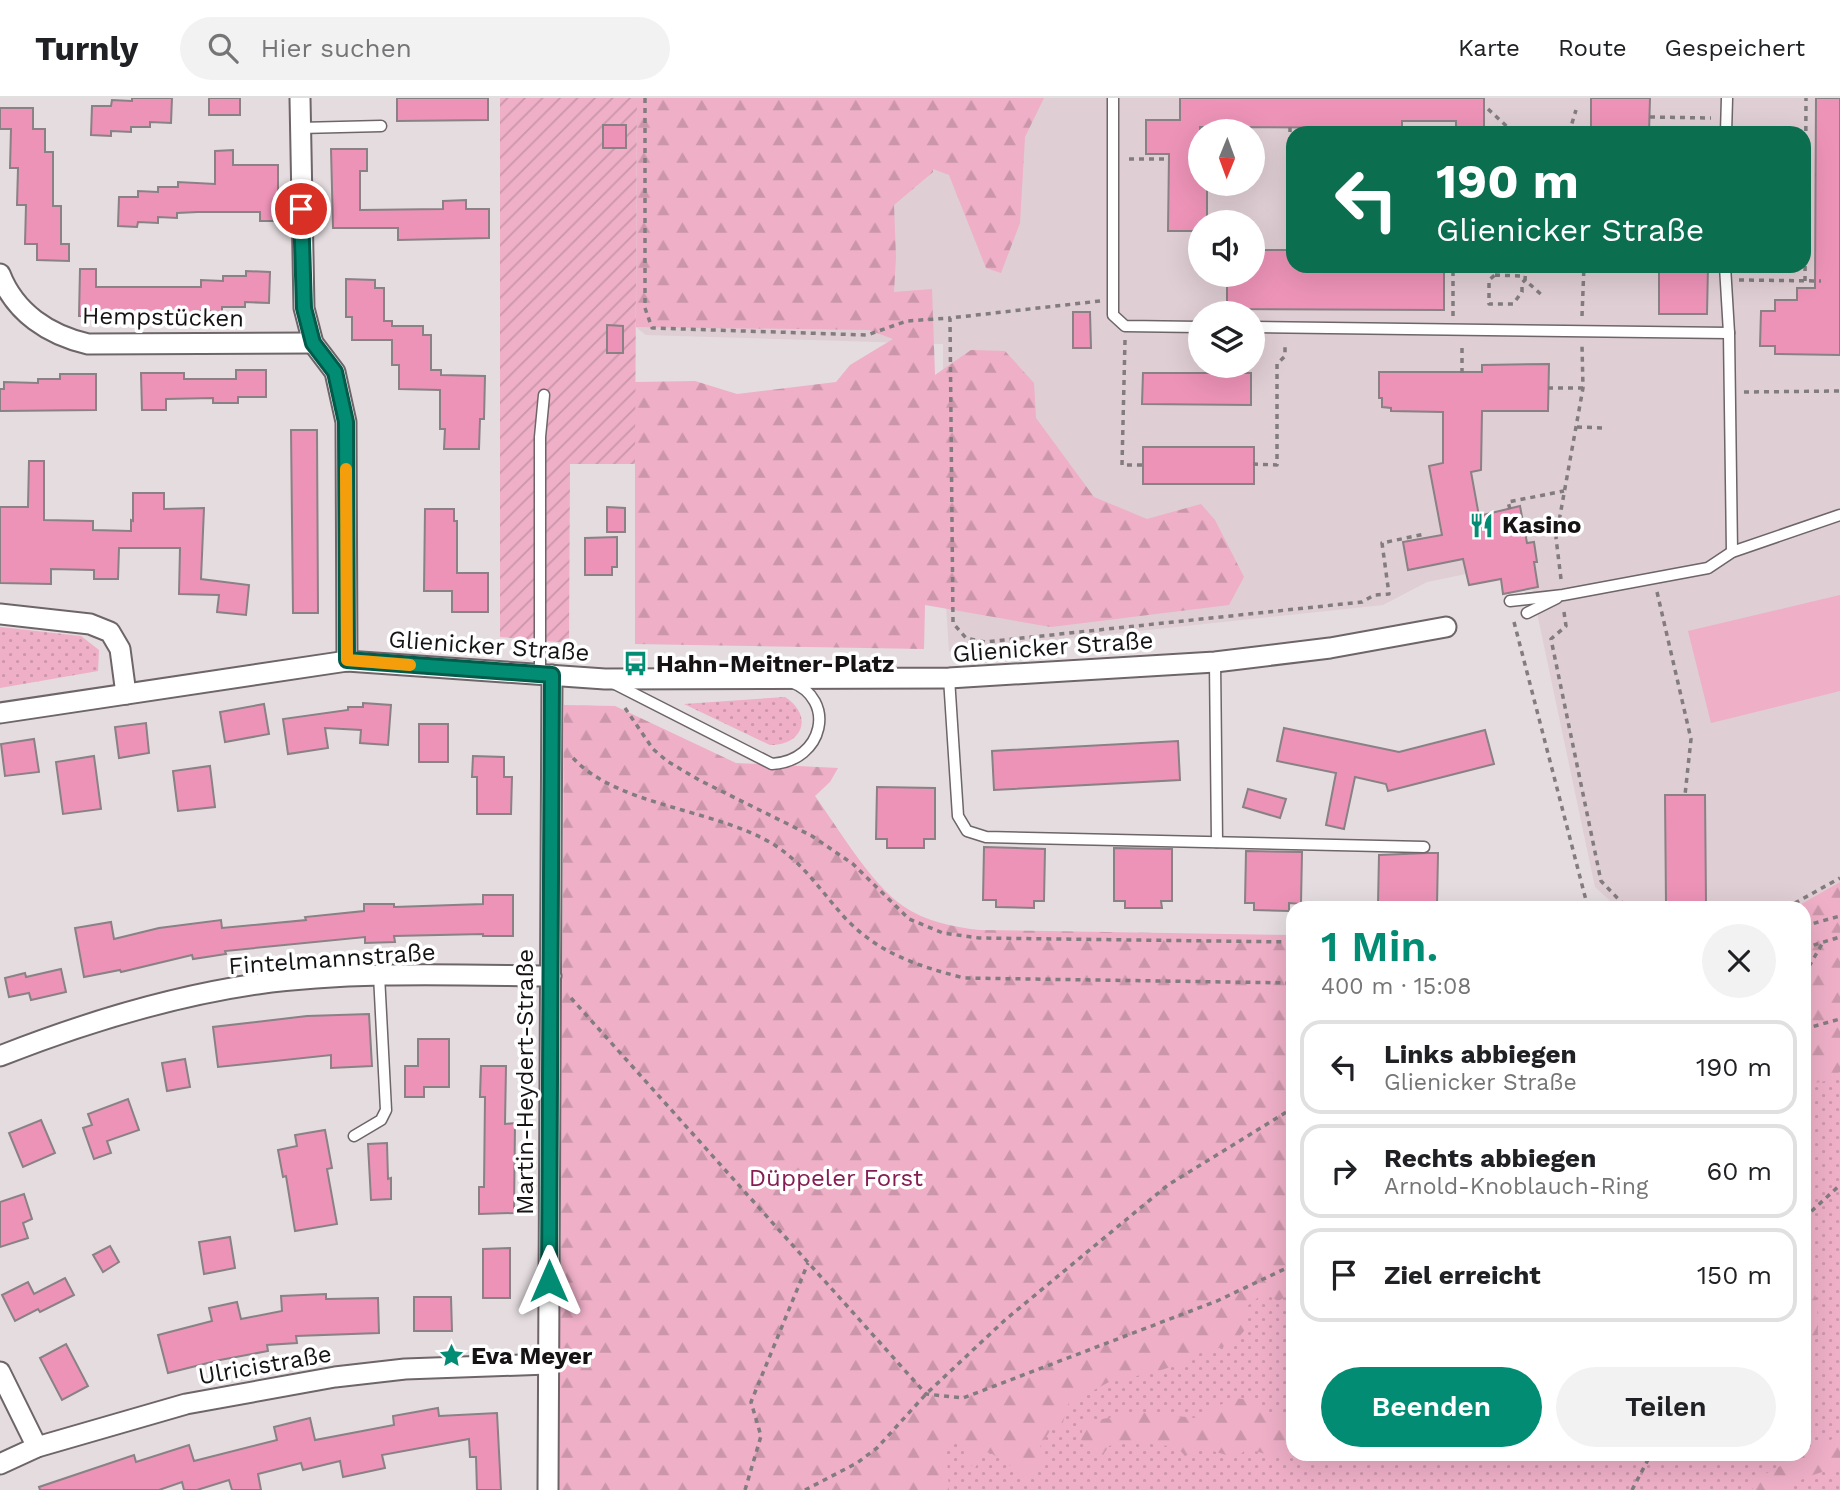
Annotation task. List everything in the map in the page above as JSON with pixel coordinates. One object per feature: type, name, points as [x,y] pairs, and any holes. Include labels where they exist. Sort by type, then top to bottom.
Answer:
[{"type":"street","points":[[300,98],[304,308],[313,343],[335,372],[346,422],[347,660]]},
{"type":"street","name":"Hempstücken","points":[[0,274],[12,296],[38,324],[69,339],[88,344],[313,343]]},
{"type":"street","points":[[0,614],[90,624],[110,632],[120,649],[126,694]]},
{"type":"street","name":"Glienicker Straße","points":[[0,713],[347,660],[605,679],[949,678],[1215,662],[1330,648],[1446,627]]},
{"type":"street","name":"Martin-Heydert-Straße","points":[[546,674],[551,976],[548,1490]]},
{"type":"street","name":"Fintelmannstraße","points":[[0,1056],[64,1031],[128,1011],[259,984],[379,975],[551,976]]},
{"type":"street","name":"Ulricistraße","points":[[0,1464],[37,1447],[186,1404],[335,1377],[405,1369],[548,1364]]},
{"type":"street","points":[[0,1372],[37,1447]]},
{"type":"lane","points":[[1113,98],[1113,315],[1125,326],[1188,327]]},
{"type":"lane","points":[[1726,126],[1727,98]]},
{"type":"lane","points":[[300,128],[381,126]]},
{"type":"lane","points":[[1725,273],[1729,333],[1732,552]]},
{"type":"lane","points":[[1265,327],[1729,333]]},
{"type":"lane","points":[[544,395],[540,437],[546,674]]},
{"type":"lane","points":[[1510,601],[1563,595],[1708,568],[1732,552],[1840,515]]},
{"type":"lane","points":[[1527,613],[1563,595]]},
{"type":"lane","points":[[1215,662],[1217,842]]},
{"type":"lane","points":[[949,678],[958,816],[967,831],[986,837],[1424,847]]},
{"type":"lane","points":[[605,679],[772,764],[793,760],[803,754],[812,744],[819,724],[814,702],[807,691],[784,680]]},
{"type":"lane","points":[[354,1136],[381,1120],[387,1110],[379,975]]},
{"type":"path","points":[[645,98],[645,309],[653,328],[867,335],[907,321],[1113,299]]},
{"type":"path","points":[[1806,98],[1806,126]]},
{"type":"path","points":[[1488,109],[1506,126]]},
{"type":"path","points":[[1571,126],[1576,110]]},
{"type":"path","points":[[1650,117],[1727,119]]},
{"type":"path","points":[[1113,159],[1169,159]]},
{"type":"path","points":[[1811,175],[1816,175]]},
{"type":"path","points":[[1453,273],[1462,373]]},
{"type":"path","points":[[1526,273],[1525,280],[1522,283],[1522,292],[1513,304],[1489,304],[1489,281],[1495,275],[1521,276],[1525,280],[1544,297]]},
{"type":"path","points":[[1584,273],[1583,388],[1556,538],[1566,626],[1551,639],[1601,881],[1620,901]]},
{"type":"path","points":[[1805,273],[1805,281]]},
{"type":"path","points":[[1725,280],[1821,281]]},
{"type":"path","points":[[950,318],[953,623],[966,638],[985,642],[1362,602],[1374,595],[1389,594],[1382,543],[1424,534]]},
{"type":"path","points":[[1125,326],[1122,465],[1143,465]]},
{"type":"path","points":[[1254,464],[1278,465],[1277,364],[1285,356],[1285,327]]},
{"type":"path","points":[[1548,388],[1583,388]]},
{"type":"path","points":[[1729,393],[1840,391]]},
{"type":"path","points":[[1577,428],[1605,428]]},
{"type":"path","points":[[1510,509],[1508,502],[1564,491]]},
{"type":"path","points":[[1654,579],[1691,739],[1685,795]]},
{"type":"path","points":[[1512,617],[1586,901]]},
{"type":"path","points":[[605,679],[653,749],[667,761],[699,780],[812,836],[853,864],[909,919],[943,933],[979,938],[1286,942]]},
{"type":"path","points":[[585,772],[628,792],[731,826],[775,846],[806,870],[848,920],[882,948],[915,965],[964,978],[1286,983]]},
{"type":"path","points":[[1798,901],[1840,877]]},
{"type":"path","points":[[1811,924],[1840,916]]},
{"type":"path","points":[[1811,946],[1840,937]]},
{"type":"path","points":[[1811,963],[1822,944]]},
{"type":"path","points":[[551,976],[926,1394],[963,1398],[1217,1301],[1286,1268]]},
{"type":"path","points":[[1811,1027],[1840,1019]]},
{"type":"path","points":[[805,1490],[857,1463],[877,1448],[926,1394],[1005,1320],[1168,1185],[1286,1112]]},
{"type":"path","points":[[1811,1212],[1840,1185]]},
{"type":"path","points":[[745,1490],[761,1436],[751,1402],[808,1263]]},
{"type":"path","points":[[1632,1490],[1647,1461]]},
{"type":"shaded area","points":[[637,98],[1840,98],[1840,882],[1806,901],[1610,901],[1595,887],[1532,589],[1503,594],[1500,579],[1469,585],[1466,574],[1427,582],[1383,605],[949,651],[944,573],[943,344],[646,335],[636,327]]},
{"type":"green space","points":[[500,98],[637,98],[635,464],[570,464],[569,643],[500,637]]},
{"type":"green space","points":[[637,98],[1044,98],[1025,137],[1020,223],[1001,273],[986,268],[949,175],[933,169],[933,172],[894,205],[894,292],[932,289],[935,375],[971,350],[1005,351],[1034,383],[1036,418],[1094,497],[1147,519],[1201,504],[1215,520],[1244,577],[1229,605],[1051,627],[925,605],[924,649],[635,644],[635,382],[695,381],[737,394],[836,382],[850,365],[893,339],[869,330],[636,327]]},
{"type":"green space","points":[[1840,595],[1840,691],[1711,723],[1688,631]]},
{"type":"green space","points":[[0,627],[81,636],[99,650],[98,671],[0,688]]},
{"type":"green space","points":[[785,697],[799,712],[801,728],[791,740],[770,745],[684,704]]},
{"type":"green space","name":"Düppeler Forst","points":[[564,705],[615,706],[736,763],[838,768],[830,782],[815,796],[879,884],[903,906],[920,916],[979,930],[1286,935],[1286,1297],[1278,1301],[1264,1293],[1246,1307],[1243,1322],[1249,1325],[1233,1344],[1197,1354],[1192,1360],[1152,1373],[1111,1381],[1068,1404],[1062,1426],[1053,1426],[1038,1450],[1044,1464],[1027,1477],[991,1453],[984,1452],[975,1468],[966,1462],[961,1440],[938,1453],[947,1460],[949,1490],[559,1490]]},
{"type":"green space","points":[[1840,882],[1840,1072],[1826,1081],[1811,1084],[1811,901],[1806,901]]},
{"type":"green space","points":[[1840,1043],[1840,1490],[901,1490],[896,1453],[1286,1283],[1286,1461],[1811,1461],[1811,1055]]},
{"type":"green space","points":[[1811,1275],[1817,1304],[1818,1335],[1811,1336]]},
{"type":"green space","points":[[1233,1398],[1252,1400],[1267,1413],[1286,1414],[1286,1457],[1276,1458],[1247,1448],[1237,1458],[1202,1448],[1185,1456],[1177,1447],[1126,1441],[1109,1446],[1103,1455],[1081,1440],[1083,1423],[1137,1412],[1196,1418]]},
{"type":"green space","points":[[1840,1435],[1840,1466],[1804,1478],[1786,1490],[1754,1490],[1748,1483],[1790,1461],[1811,1461],[1811,1450]]},
{"type":"building","points":[[132,98],[172,98],[171,123],[150,122],[150,127],[131,127],[131,132],[111,131],[111,136],[91,135],[92,106],[111,106],[112,100],[132,101]]},
{"type":"building","points":[[209,98],[240,98],[240,115],[209,115]]},
{"type":"building","points":[[397,98],[488,98],[488,120],[397,121]]},
{"type":"building","points":[[1180,98],[1484,98],[1484,126],[1456,126],[1456,121],[1402,121],[1402,126],[1265,127],[1265,119],[1188,119],[1188,196],[1207,196],[1207,210],[1188,210],[1188,231],[1168,231],[1169,154],[1146,154],[1146,120],[1180,120]]},
{"type":"building","points":[[1591,98],[1650,98],[1649,126],[1591,126]]},
{"type":"building","points":[[1816,98],[1840,98],[1840,355],[1775,354],[1775,346],[1760,346],[1761,311],[1775,311],[1775,300],[1797,300],[1797,288],[1815,288]]},
{"type":"building","points":[[0,108],[33,108],[33,129],[45,129],[45,152],[53,152],[53,206],[61,206],[61,244],[69,244],[69,261],[37,260],[37,244],[25,244],[26,205],[17,205],[18,168],[10,168],[11,129],[0,129]]},
{"type":"building","points":[[603,125],[626,125],[626,148],[603,148]]},
{"type":"building","points":[[331,149],[367,149],[367,171],[360,171],[360,210],[443,209],[443,201],[466,200],[466,209],[489,209],[489,238],[398,240],[398,228],[333,228]]},
{"type":"building","points":[[233,150],[233,165],[278,165],[278,221],[260,221],[260,212],[198,212],[177,213],[177,218],[158,217],[158,223],[138,222],[137,227],[118,226],[119,197],[138,197],[138,191],[158,192],[158,187],[178,187],[178,182],[215,184],[215,151]]},
{"type":"building","points":[[1265,250],[1286,250],[1286,273],[1444,273],[1444,310],[1265,309],[1265,301],[1227,301],[1227,287],[1265,287]]},
{"type":"building","points":[[80,269],[96,269],[96,287],[201,287],[201,280],[223,281],[223,276],[246,276],[246,271],[270,272],[269,303],[245,302],[245,307],[222,307],[222,312],[200,311],[200,317],[79,316]]},
{"type":"building","points":[[1659,273],[1708,273],[1707,314],[1659,314]]},
{"type":"building","points":[[346,279],[375,280],[375,288],[384,288],[384,321],[392,321],[392,326],[423,326],[423,335],[431,335],[431,370],[441,370],[441,375],[485,376],[484,419],[480,419],[479,449],[444,449],[445,429],[440,429],[440,390],[399,389],[399,365],[392,365],[392,340],[352,340],[352,317],[346,317]]},
{"type":"building","points":[[1073,312],[1090,312],[1091,348],[1073,348]]},
{"type":"building","points":[[607,325],[623,326],[623,353],[607,353]]},
{"type":"building","points":[[1549,364],[1548,411],[1482,411],[1481,470],[1471,472],[1479,516],[1520,506],[1527,543],[1534,542],[1538,587],[1503,594],[1501,579],[1469,585],[1463,559],[1408,570],[1403,542],[1442,535],[1429,466],[1443,463],[1443,412],[1391,411],[1391,408],[1382,407],[1382,398],[1379,398],[1379,372],[1482,372],[1482,365]]},
{"type":"building","points":[[236,370],[266,370],[266,397],[238,397],[238,403],[213,403],[213,398],[166,399],[166,410],[142,410],[141,373],[184,373],[184,379],[236,379]]},
{"type":"building","points":[[1143,373],[1188,373],[1188,378],[1251,378],[1251,405],[1142,404]]},
{"type":"building","points":[[60,374],[96,374],[96,410],[0,411],[0,389],[4,389],[4,382],[38,383],[38,379],[60,379]]},
{"type":"building","points":[[291,430],[317,430],[318,613],[293,613]]},
{"type":"building","points":[[1143,447],[1254,447],[1254,484],[1143,484]]},
{"type":"building","points":[[29,461],[44,461],[44,520],[93,521],[93,530],[131,531],[133,493],[164,493],[164,509],[204,508],[201,579],[249,585],[246,615],[217,612],[219,595],[179,594],[180,548],[119,548],[118,579],[94,579],[94,570],[51,569],[51,584],[0,583],[0,507],[28,507]]},
{"type":"building","points":[[607,507],[625,508],[625,532],[607,532]]},
{"type":"building","points":[[425,509],[454,509],[454,521],[457,521],[457,573],[488,573],[488,612],[452,612],[452,591],[424,591]]},
{"type":"building","points":[[617,537],[617,567],[612,567],[612,575],[585,575],[585,538]]},
{"type":"building","points":[[363,703],[391,705],[388,745],[360,743],[361,730],[325,728],[328,748],[288,754],[283,719],[348,710],[348,707],[363,707]]},
{"type":"building","points":[[264,704],[269,734],[225,742],[220,712]]},
{"type":"building","points":[[146,723],[149,753],[119,758],[115,727]]},
{"type":"building","points":[[419,724],[448,724],[448,762],[419,762]]},
{"type":"building","points":[[1284,728],[1399,752],[1485,730],[1494,764],[1388,791],[1386,784],[1355,777],[1344,829],[1326,825],[1336,773],[1277,761]]},
{"type":"building","points":[[34,739],[39,772],[5,776],[1,744]]},
{"type":"building","points":[[1178,741],[1180,780],[994,790],[992,751]]},
{"type":"building","points":[[94,756],[101,809],[63,814],[56,762]]},
{"type":"building","points":[[473,756],[504,757],[504,777],[512,777],[511,814],[477,814],[477,777],[472,777]]},
{"type":"building","points":[[210,766],[215,807],[178,811],[173,771]]},
{"type":"building","points":[[877,787],[935,788],[935,839],[924,839],[924,848],[887,848],[887,839],[876,839]]},
{"type":"building","points":[[1248,789],[1286,799],[1280,818],[1243,807]]},
{"type":"building","points":[[1665,795],[1705,795],[1706,901],[1666,901]]},
{"type":"building","points":[[984,847],[1045,849],[1044,901],[1034,901],[1034,908],[996,907],[996,900],[983,900]]},
{"type":"building","points":[[1114,848],[1172,849],[1172,901],[1161,901],[1162,908],[1125,908],[1125,901],[1114,901]]},
{"type":"building","points":[[1246,851],[1302,852],[1301,901],[1286,901],[1286,911],[1254,910],[1254,903],[1245,903]]},
{"type":"building","points":[[1438,853],[1437,901],[1378,901],[1379,855]]},
{"type":"building","points":[[483,895],[513,895],[513,936],[394,936],[395,942],[365,943],[365,937],[225,951],[226,954],[193,959],[192,955],[121,972],[120,970],[84,977],[75,928],[111,922],[114,939],[159,928],[221,920],[222,928],[306,920],[305,917],[364,911],[364,904],[394,904],[394,907],[483,904]]},
{"type":"building","points":[[61,969],[66,992],[31,1000],[29,993],[9,997],[5,978],[25,973],[26,977]]},
{"type":"building","points":[[369,1014],[372,1066],[331,1068],[331,1055],[218,1067],[213,1027],[307,1016]]},
{"type":"building","points":[[418,1039],[449,1039],[449,1087],[424,1087],[424,1097],[405,1097],[405,1066],[418,1066]]},
{"type":"building","points":[[185,1059],[190,1087],[167,1091],[162,1063]]},
{"type":"building","points":[[481,1066],[506,1066],[505,1124],[515,1123],[514,1213],[479,1214],[479,1187],[484,1187],[485,1097],[480,1097]]},
{"type":"building","points":[[128,1099],[139,1130],[107,1141],[111,1153],[94,1159],[83,1128],[92,1125],[88,1114]]},
{"type":"building","points":[[41,1120],[55,1153],[23,1167],[9,1133]]},
{"type":"building","points":[[325,1130],[332,1168],[327,1169],[337,1224],[295,1231],[286,1176],[283,1177],[278,1150],[297,1146],[295,1135]]},
{"type":"building","points":[[387,1143],[391,1199],[371,1200],[368,1144]]},
{"type":"building","points":[[24,1194],[32,1219],[23,1223],[28,1238],[0,1247],[0,1202]]},
{"type":"building","points":[[230,1237],[235,1268],[204,1274],[199,1242]]},
{"type":"building","points":[[110,1246],[119,1262],[103,1272],[93,1255]]},
{"type":"building","points":[[510,1248],[510,1298],[483,1298],[483,1249]]},
{"type":"building","points":[[65,1278],[74,1295],[15,1321],[2,1295],[28,1282],[34,1294]]},
{"type":"building","points":[[326,1294],[326,1299],[378,1298],[379,1333],[296,1336],[297,1343],[267,1345],[268,1351],[168,1373],[158,1335],[212,1321],[209,1308],[237,1302],[241,1319],[282,1311],[281,1296]]},
{"type":"building","points":[[414,1297],[451,1297],[452,1331],[414,1331]]},
{"type":"building","points":[[66,1344],[88,1386],[62,1400],[40,1358]]},
{"type":"building","points":[[438,1408],[439,1416],[497,1413],[501,1490],[477,1490],[476,1457],[470,1457],[469,1439],[382,1455],[385,1468],[343,1477],[340,1461],[303,1470],[301,1463],[258,1474],[261,1490],[232,1490],[229,1480],[197,1490],[184,1490],[182,1482],[159,1490],[40,1490],[39,1487],[134,1455],[136,1462],[189,1445],[194,1461],[277,1440],[274,1427],[310,1418],[315,1440],[394,1425],[393,1416]]},
{"type":"slow traffic","points":[[346,469],[347,660],[410,665]]},
{"type":"place","name":"Kasino","points":[[1482,525]]},
{"type":"place","name":"Hahn-Meitner-Platz","points":[[636,664]]},
{"type":"place","name":"Eva Meyer","points":[[451,1356]]},
{"type":"route","points":[[301,209],[304,308],[313,343],[335,372],[346,422],[347,660],[552,675],[549,1281]]}]
